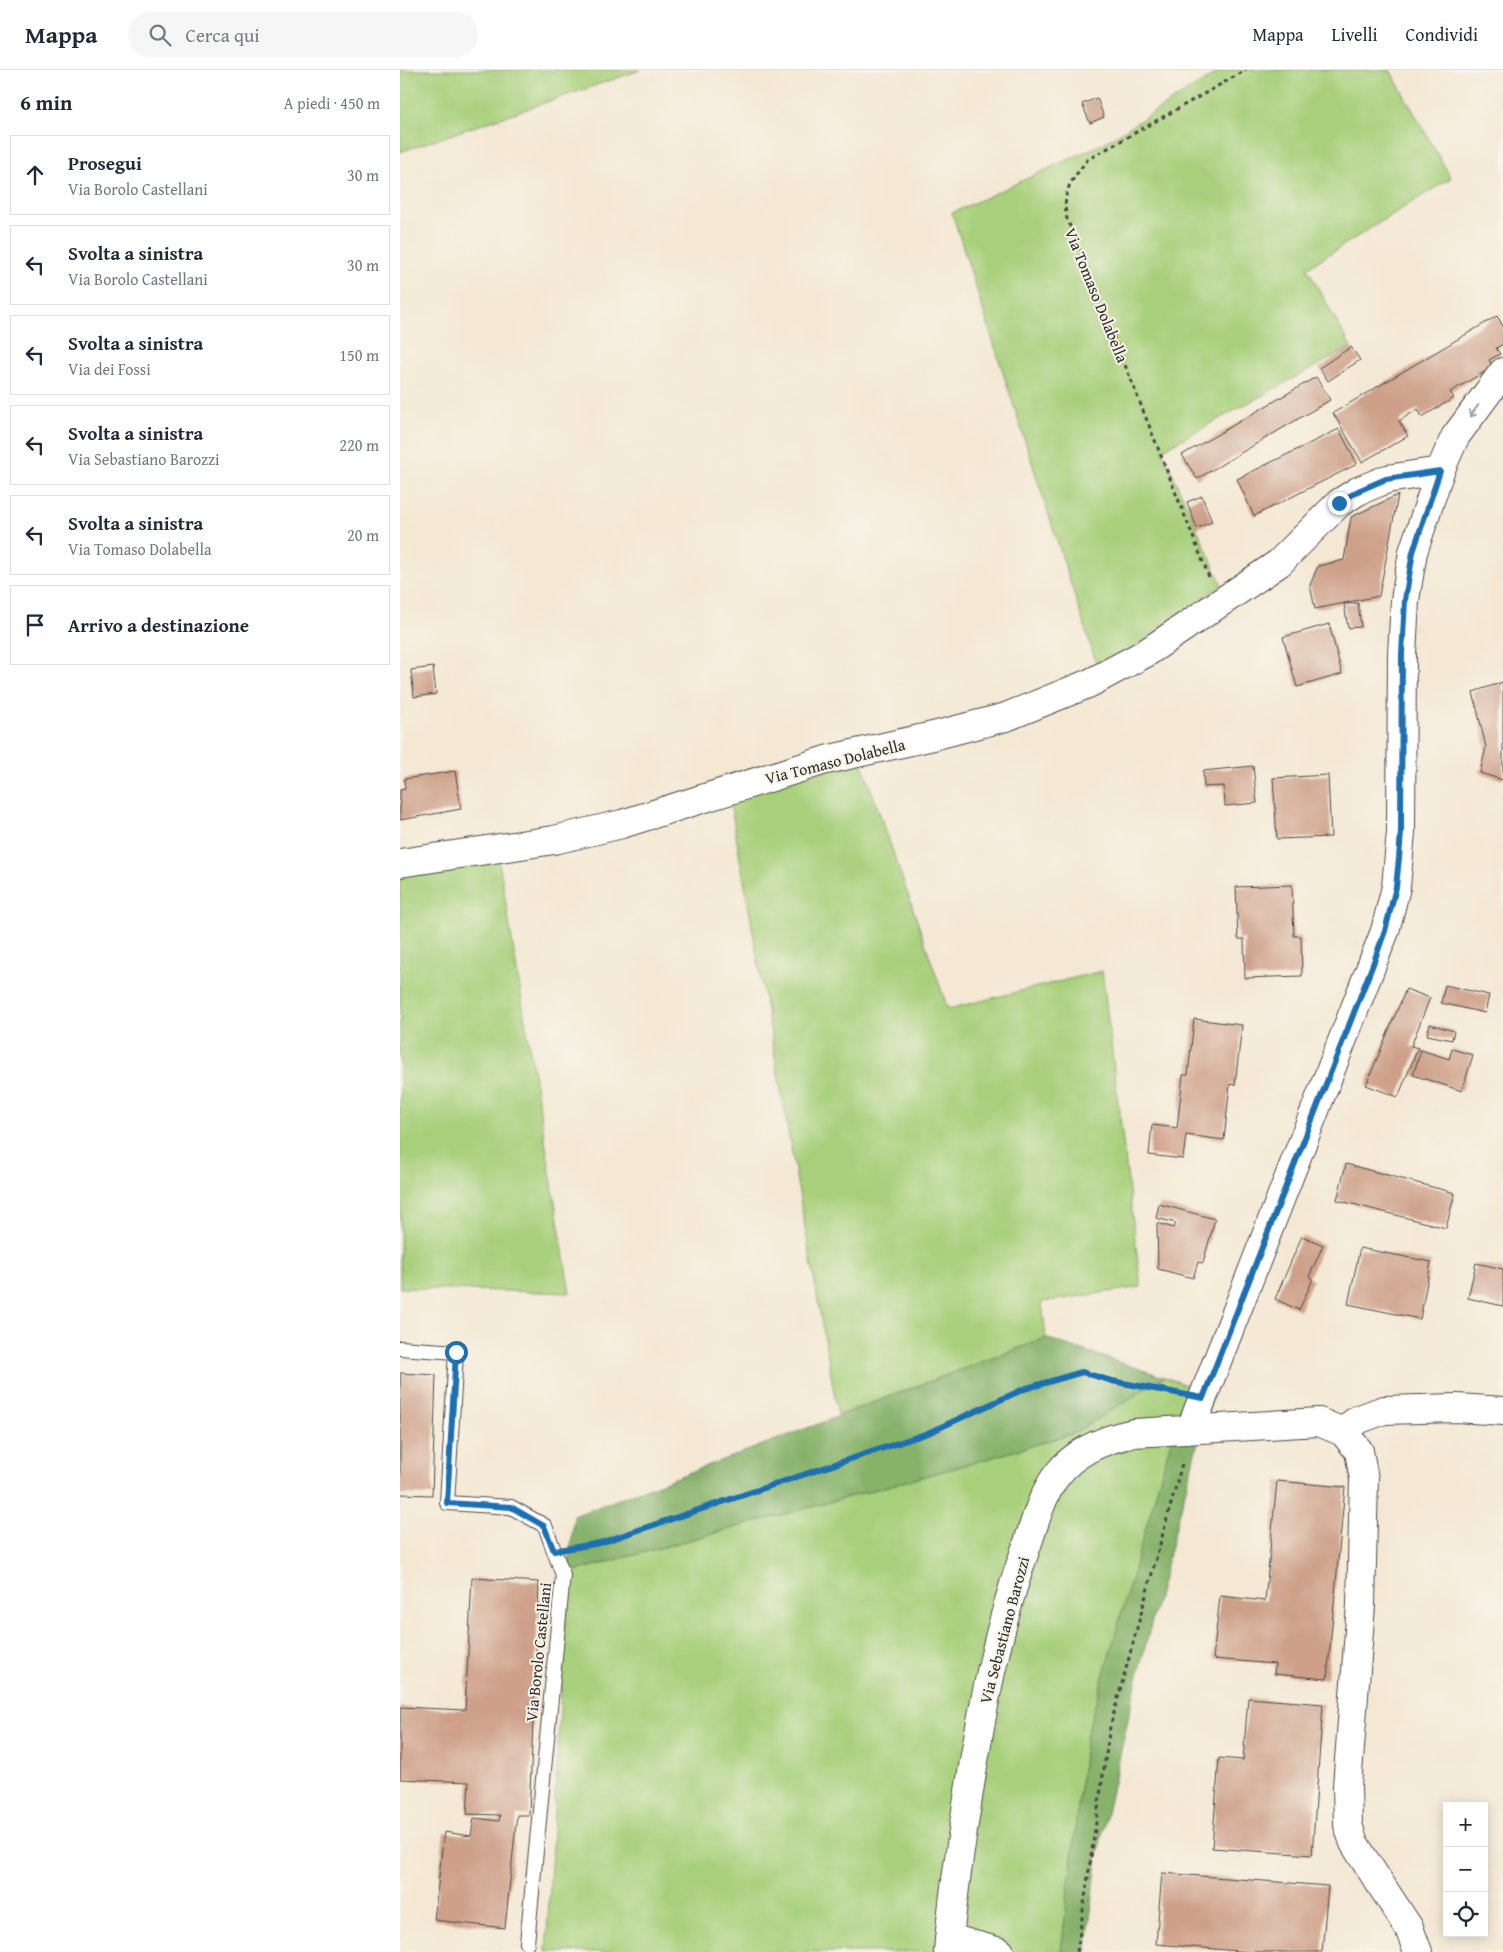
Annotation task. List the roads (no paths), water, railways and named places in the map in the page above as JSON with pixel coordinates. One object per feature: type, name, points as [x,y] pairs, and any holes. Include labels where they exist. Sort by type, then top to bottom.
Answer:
[{"type":"street","points":[[1191,1428],[1385,931],[1396,887],[1401,832],[1402,654],[1405,600],[1413,552],[1440,471],[1456,437],[1503,372]]},
{"type":"street","name":"Via Tomaso Dolabella","points":[[400,863],[554,840],[622,824],[826,760],[934,736],[1006,717],[1090,683],[1146,654],[1279,563],[1339,503],[1358,491],[1386,479],[1440,471]]},
{"type":"street","points":[[1418,1952],[1409,1928],[1364,1860],[1354,1843],[1348,1825],[1347,1786],[1361,1605],[1364,1480],[1359,1451],[1343,1432],[1357,1420],[1384,1410],[1457,1408],[1503,1410]]},
{"type":"street","name":"Via Sebastiano Barozzi","points":[[1000,1952],[949,1945],[952,1899],[980,1727],[995,1655],[1016,1574],[1046,1491],[1057,1474],[1070,1461],[1089,1447],[1110,1438],[1134,1433],[1191,1428],[1319,1422],[1343,1432]]},
{"type":"lane","name":"Via Borolo Castellani","points":[[400,1348],[456,1352],[447,1503],[511,1507],[544,1526],[563,1575],[527,1943]]}]
